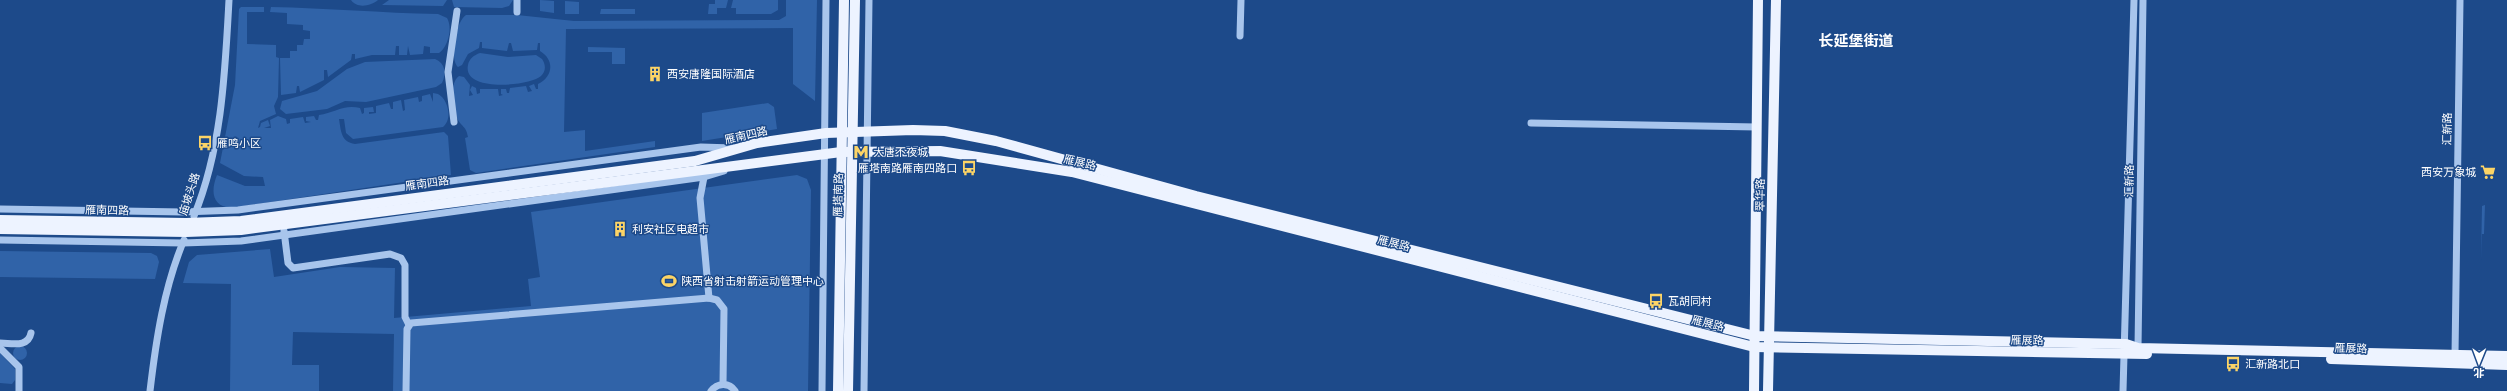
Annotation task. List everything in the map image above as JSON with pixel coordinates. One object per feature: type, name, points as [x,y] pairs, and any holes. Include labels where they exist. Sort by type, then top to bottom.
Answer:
[{"type":"main road","name":"雁塔南路","points":[[844,0],[842,131],[846,151],[848,391]]},
{"type":"main road","name":"雁塔南路","points":[[838,391],[846,151],[853,131],[855,0]]},
{"type":"main road","name":"翠华路","points":[[1754,391],[1758,0]]},
{"type":"main road","name":"翠华路","points":[[1768,391],[1776,0]]},
{"type":"main road","name":"雁南四路","points":[[0,229],[189,228],[687,162],[735,148],[826,133],[853,131]]},
{"type":"main road","name":"雁展路","points":[[853,131],[945,131],[996,141],[1196,196],[1754,336],[2125,349],[2507,365]]},
{"type":"main road","name":"雁南四路","points":[[0,220],[242,230],[699,169],[737,166],[846,151]]},
{"type":"main road","name":"雁展路","points":[[846,151],[940,151],[1072,172],[1754,347],[2138,348],[2507,356]]},
{"type":"street","name":"庙坡头路","points":[[150,391],[164,309],[183,243],[195,212],[209,166],[222,108],[229,0]]},
{"type":"street","points":[[517,0],[517,12]]},
{"type":"street","points":[[822,391],[826,154],[826,0]]},
{"type":"street","points":[[864,391],[869,0]]},
{"type":"street","points":[[1240,36],[1241,0]]},
{"type":"street","name":"汇新路","points":[[2123,391],[2134,0]]},
{"type":"street","name":"汇新路","points":[[2138,348],[2143,0]]},
{"type":"street","name":"汇新路","points":[[2454,355],[2460,0]]},
{"type":"street","points":[[454,122],[448,72],[457,11]]},
{"type":"street","points":[[1531,123],[1757,127]]},
{"type":"street","points":[[0,210],[195,212],[259,208],[701,147],[735,148]]},
{"type":"street","points":[[0,240],[183,243],[241,241],[704,177],[737,166]]},
{"type":"street","points":[[704,177],[700,198],[709,298]]},
{"type":"street","points":[[283,225],[288,263],[293,268],[390,254],[401,258],[405,265],[405,315],[409,325],[406,391]]},
{"type":"street","points":[[409,325],[709,298],[720,301],[724,309],[723,384]]},
{"type":"street","points":[[0,343],[24,343],[29,339],[31,333]]},
{"type":"street","points":[[0,348],[19,367],[19,391]]},
{"type":"street","points":[[711,391],[718,385],[723,384],[728,385],[734,391]]},
{"type":"shaded area","points":[[351,0],[378,0],[372,4],[360,6]]},
{"type":"shaded area","points":[[389,0],[447,0],[443,6],[382,5]]},
{"type":"shaded area","points":[[452,0],[513,0],[509,6],[502,8],[454,7]]},
{"type":"shaded area","points":[[540,0],[554,1],[554,13],[540,11]]},
{"type":"shaded area","points":[[715,0],[728,0],[726,8],[717,8],[717,14],[708,14],[709,4],[715,4]]},
{"type":"shaded area","points":[[733,0],[778,0],[778,10],[771,14],[736,14],[736,8],[731,8]]},
{"type":"shaded area","points":[[786,0],[817,0],[815,101],[793,84],[793,28],[566,29],[564,132],[585,130],[585,151],[655,141],[655,147],[476,173],[470,170],[465,138],[468,137],[465,128],[455,114],[452,96],[456,79],[459,76],[464,77],[470,85],[469,96],[473,95],[470,90],[472,86],[476,88],[477,94],[480,93],[480,89],[498,89],[499,96],[503,95],[501,94],[501,89],[506,89],[507,93],[509,93],[510,88],[526,86],[528,92],[532,91],[529,86],[534,84],[536,89],[538,89],[538,84],[547,77],[549,73],[550,64],[545,55],[540,51],[540,43],[538,43],[537,50],[513,51],[511,43],[509,43],[507,51],[482,48],[482,42],[480,42],[479,48],[468,54],[462,65],[458,67],[455,63],[454,57],[455,41],[459,25],[466,15],[517,15],[574,21],[779,20],[786,16]]},
{"type":"shaded area","points":[[565,1],[579,2],[579,14],[565,14]]},
{"type":"shaded area","points":[[241,7],[264,7],[264,12],[247,12],[247,44],[276,45],[276,57],[279,58],[278,97],[274,106],[276,114],[260,121],[258,128],[260,127],[261,123],[268,120],[270,126],[264,128],[271,128],[270,120],[278,116],[286,119],[287,124],[290,123],[290,119],[303,117],[305,123],[311,122],[306,121],[306,117],[314,116],[316,120],[318,120],[319,115],[349,107],[360,108],[362,114],[364,113],[364,108],[373,107],[374,112],[369,112],[369,114],[376,113],[376,106],[389,103],[391,109],[393,109],[393,102],[401,100],[403,111],[405,110],[404,100],[418,97],[419,102],[422,101],[422,96],[430,94],[433,102],[433,93],[438,94],[444,100],[448,109],[448,119],[443,127],[353,139],[346,133],[344,119],[339,119],[341,132],[347,141],[355,144],[444,132],[448,136],[451,175],[231,208],[224,207],[216,201],[214,196],[214,186],[217,175],[245,186],[265,186],[263,177],[244,176],[220,163],[235,85],[239,9]]},
{"type":"shaded area","points":[[271,7],[438,14],[447,18],[449,22],[449,37],[445,46],[439,53],[430,53],[430,47],[424,46],[423,54],[410,55],[408,46],[407,55],[399,55],[399,46],[396,46],[395,55],[372,55],[355,59],[355,54],[352,54],[351,60],[328,77],[327,70],[324,70],[324,80],[300,92],[299,86],[297,86],[296,93],[281,95],[280,58],[290,58],[290,51],[297,51],[297,45],[303,45],[304,39],[310,39],[310,31],[303,30],[303,25],[287,24],[287,13],[270,12]]},
{"type":"shaded area","points":[[601,9],[635,9],[635,14],[600,14]]},
{"type":"shaded area","points":[[588,47],[625,48],[625,64],[612,64],[612,52],[588,52]]},
{"type":"shaded area","points":[[480,53],[508,57],[536,55],[542,59],[545,70],[541,76],[534,80],[498,85],[486,83],[475,80],[469,74],[469,61]]},
{"type":"shaded area","points":[[435,59],[441,63],[445,72],[442,83],[436,87],[366,102],[345,101],[327,109],[286,114],[280,109],[282,101],[317,91],[347,69],[365,62]]},
{"type":"shaded area","points":[[768,103],[774,107],[777,129],[702,141],[702,113]]},
{"type":"shaded area","name":"陕西省射击射箭运动管理中心","points":[[797,175],[807,179],[811,190],[808,391],[393,391],[394,334],[293,332],[292,365],[319,365],[319,391],[230,391],[231,284],[183,283],[189,262],[197,255],[270,249],[274,277],[340,267],[395,268],[394,318],[531,306],[528,279],[540,277],[531,212]]},
{"type":"shaded area","points":[[2485,205],[2484,234],[2481,234],[2482,206]]},
{"type":"shaded area","points":[[0,251],[151,253],[157,256],[159,262],[155,279],[0,277]]},
{"type":"shaded area","points":[[20,346],[25,348],[27,353],[25,358],[20,360],[15,358],[13,353],[15,348]]},
{"type":"shaded area","points":[[0,353],[15,369],[15,380],[12,384],[0,383]]},
{"type":"place","name":"西安唐隆国际酒店","points":[[655,74]]},
{"type":"place","name":"雁鸣小区","points":[[205,143]]},
{"type":"place","name":"大唐不夜城","points":[[861,152]]},
{"type":"place","name":"雁塔南路雁南四路口","points":[[969,168]]},
{"type":"place","name":"西安万象城","points":[[2488,172]]},
{"type":"place","name":"利安社区电超市","points":[[620,229]]},
{"type":"place","name":"陕西省射击射箭运动管理中心","points":[[669,281]]},
{"type":"place","name":"瓦胡同村","points":[[1656,301]]},
{"type":"place","name":"汇新路北口","points":[[2233,364]]},
{"type":"district","name":"长延堡街道","points":[[1856,41]]}]
